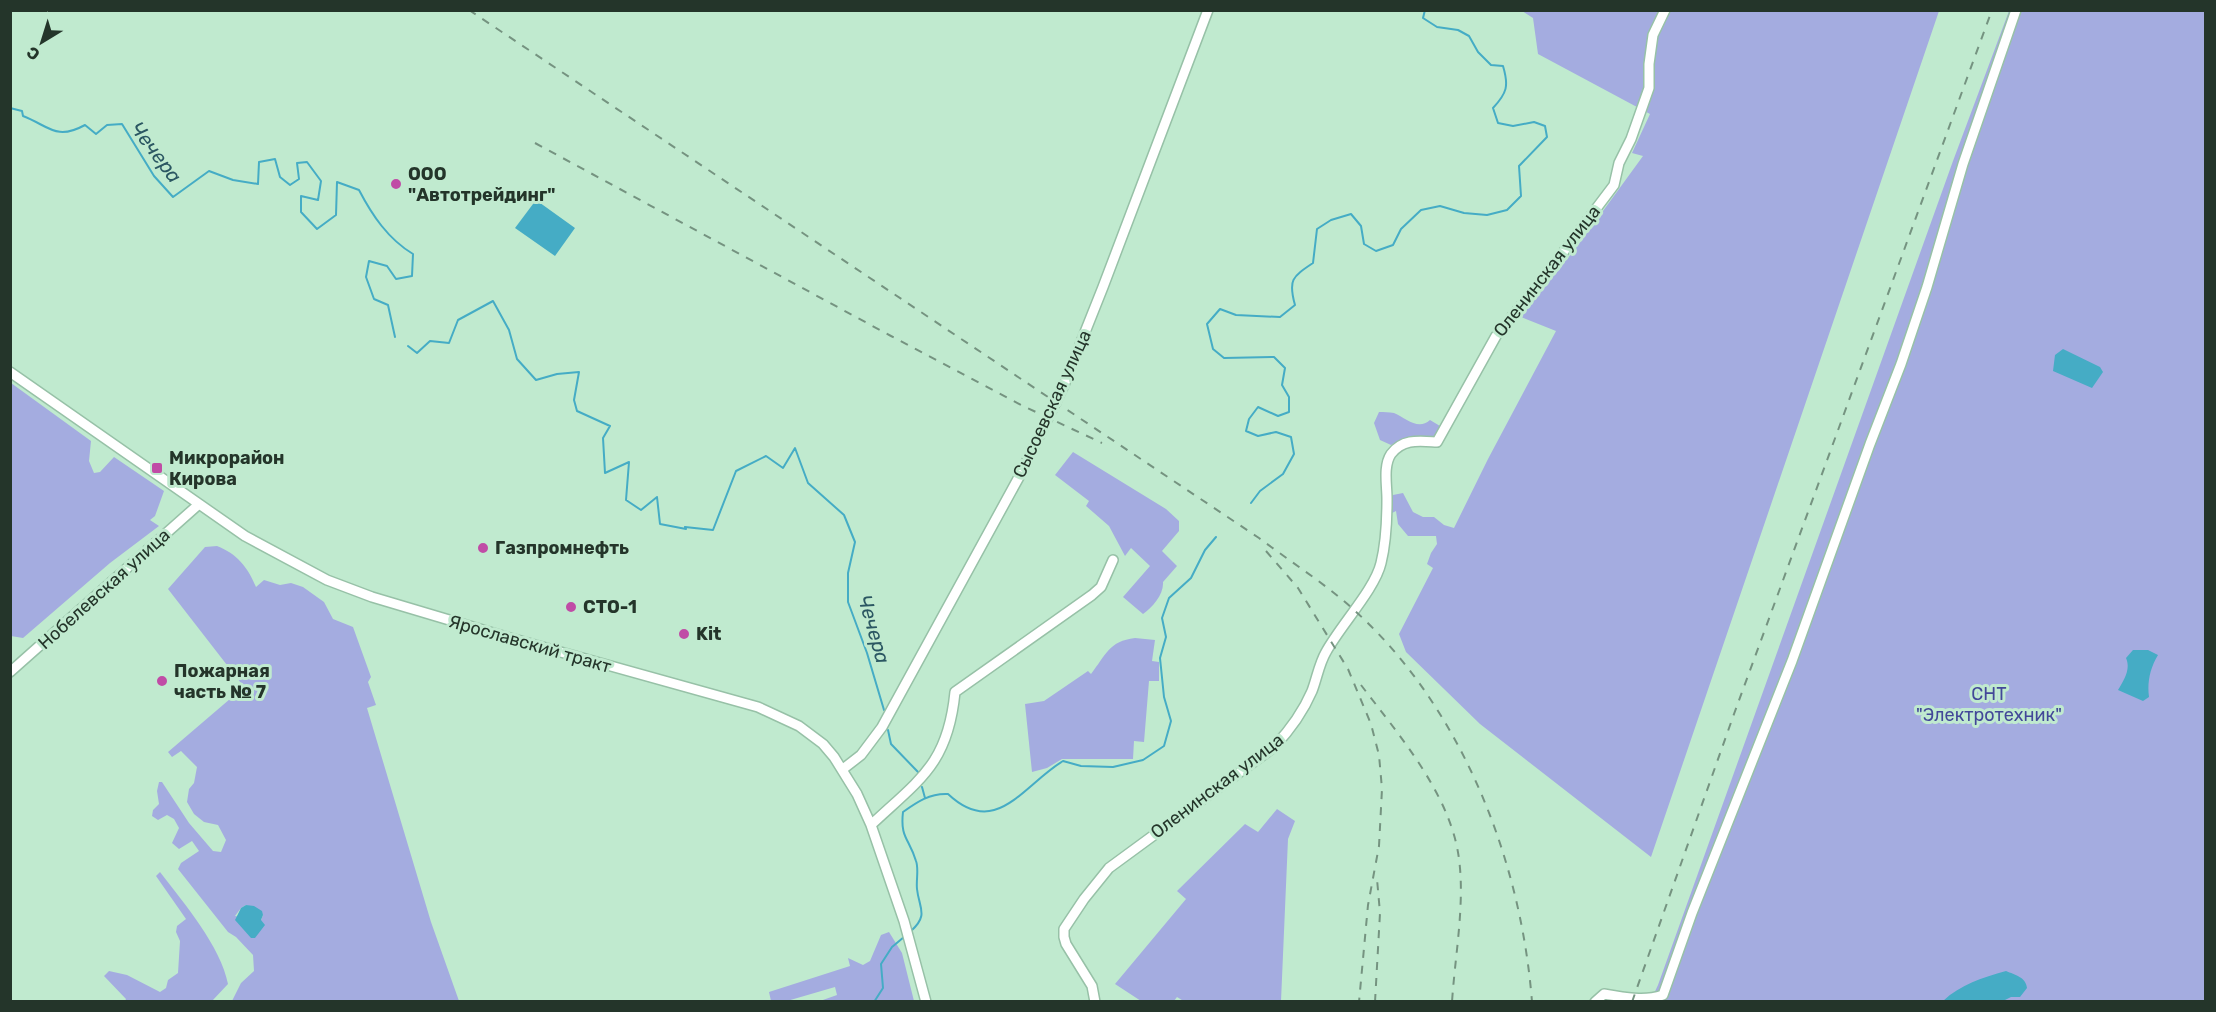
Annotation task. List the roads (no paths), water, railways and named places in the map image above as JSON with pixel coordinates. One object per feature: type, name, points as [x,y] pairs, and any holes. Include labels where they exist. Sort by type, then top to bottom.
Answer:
[{"type":"street","name":"Сысоевская улица","points":[[843,769],[861,755],[882,727],[1018,477],[1048,417],[1103,287],[1209,10]]},
{"type":"street","name":"Оленинская улица","points":[[1095,1002],[1092,986],[1066,944],[1064,929],[1109,868],[1274,747],[1302,712],[1313,689],[1325,652],[1375,578],[1381,564],[1387,500],[1386,468],[1389,456],[1398,446],[1413,440],[1437,442],[1496,336],[1614,185],[1618,163],[1631,139],[1649,88],[1649,64],[1653,35],[1665,10]]},
{"type":"street","points":[[1595,1002],[1604,994],[1643,1000],[1664,994],[1692,913],[1792,661],[1901,364],[1928,287],[1963,164],[2016,10]]},
{"type":"street","name":"Ярославский тракт","points":[[10,372],[198,505],[276,554],[327,580],[372,597],[758,707],[780,715],[812,735],[823,744],[843,769],[872,825],[904,921],[926,1002]]},
{"type":"street","name":"Нобелевская улица","points":[[10,672],[198,505]]},
{"type":"street","points":[[872,825],[929,770],[939,755],[952,718],[955,693],[1092,595],[1101,587],[1113,560]]},
{"type":"waterway","points":[[1251,503],[1260,491],[1283,474],[1294,454],[1291,437],[1276,432],[1258,436],[1246,431],[1249,419],[1258,407],[1278,416],[1289,412],[1289,397],[1282,385],[1285,368],[1274,357],[1224,358],[1213,349],[1207,324],[1220,309],[1236,315],[1280,317],[1295,305],[1292,284],[1296,276],[1313,263],[1317,229],[1331,220],[1351,214],[1361,226],[1364,244],[1376,251],[1393,245],[1401,229],[1421,210],[1440,206],[1464,213],[1487,215],[1507,210],[1521,196],[1519,166],[1547,137],[1545,126],[1534,122],[1513,126],[1498,123],[1493,108],[1506,89],[1503,66],[1491,65],[1478,52],[1469,36],[1458,30],[1437,27],[1423,18],[1425,10]]},
{"type":"waterway","name":"Чечера","points":[[10,108],[22,111],[23,116],[59,132],[75,130],[85,125],[96,134],[107,125],[122,124],[154,176],[173,197],[209,171],[233,180],[258,184],[259,162],[275,159],[280,177],[290,185],[299,179],[297,163],[307,162],[321,181],[318,200],[301,196],[301,212],[317,229],[336,215],[337,182],[359,190],[382,226],[413,254],[412,276],[396,279],[387,266],[369,261],[366,277],[374,299],[388,305],[395,337]]},
{"type":"waterway","name":"Чечера","points":[[408,346],[417,353],[430,341],[449,343],[458,320],[493,301],[509,330],[517,359],[536,380],[557,374],[579,372],[574,400],[577,411],[610,426],[603,438],[605,473],[629,462],[626,500],[641,510],[657,497],[660,524],[686,529],[685,527],[713,530],[736,471],[766,456],[783,468],[795,448],[808,483],[844,515],[855,542],[848,573],[848,602],[867,653],[884,710]]},
{"type":"waterway","points":[[911,931],[920,920],[922,911],[917,889],[917,864],[904,833],[903,812],[924,799],[941,794],[948,794],[965,807],[980,811],[995,810],[1008,804],[1063,761],[1081,766],[1113,767],[1143,760],[1164,746],[1171,721],[1164,697],[1160,658],[1166,637],[1162,618],[1169,598],[1191,578],[1205,550],[1216,537]]},
{"type":"waterway","name":"Чечера","points":[[888,730],[891,744],[918,772]]},
{"type":"waterway","name":"Чечера","points":[[922,787],[925,798]]},
{"type":"waterway","points":[[874,1002],[883,988],[881,964],[892,947],[904,937]]},
{"type":"railway","points":[[469,10],[1259,538],[1319,581],[1353,609],[1391,648],[1425,691],[1454,738],[1479,788],[1499,840],[1515,894],[1526,948],[1532,1002]]},
{"type":"railway","points":[[1632,1002],[1734,714],[1992,10]]},
{"type":"railway","points":[[535,143],[1021,405],[1102,443]]},
{"type":"railway","points":[[1266,551],[1298,588],[1348,669],[1371,724],[1379,755],[1382,789],[1379,846],[1368,905],[1359,1002]]},
{"type":"railway","points":[[1361,685],[1421,767],[1446,812],[1454,835],[1459,859],[1461,894],[1452,1002]]},
{"type":"railway","points":[[1375,1002],[1380,913],[1377,879]]},
{"type":"place","name":"ООО \"Автотрейдинг\"","points":[[396,184]]},
{"type":"place","name":"Микрорайон Кирова","points":[[157,468]]},
{"type":"place","name":"Газпромнефть","points":[[483,548]]},
{"type":"place","name":"СТО-1","points":[[571,607]]},
{"type":"place","name":"Kit","points":[[684,634]]},
{"type":"place","name":"Пожарная часть № 7","points":[[162,681]]},
{"type":"park label","name":"СНТ \"Электротехник\"","points":[[1989,704]]}]
